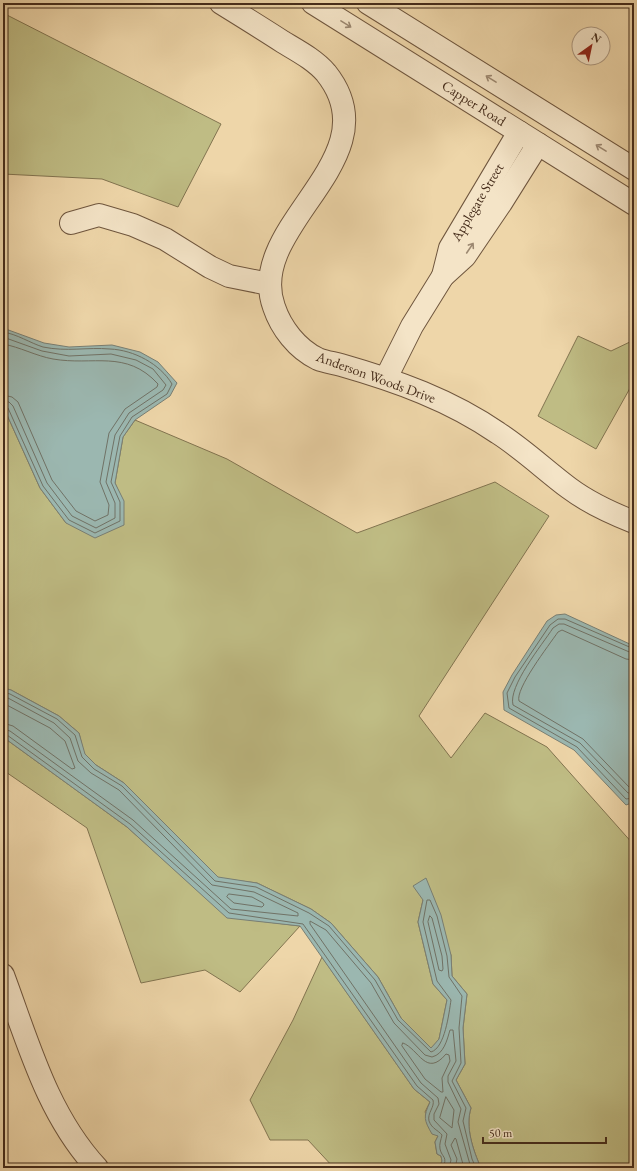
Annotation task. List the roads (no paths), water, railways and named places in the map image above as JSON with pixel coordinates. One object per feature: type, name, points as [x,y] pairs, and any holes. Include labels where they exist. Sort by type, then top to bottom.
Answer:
[{"type":"street","name":"Anderson Woods Drive","points":[[221,3],[308,57],[326,72],[338,93],[344,112],[344,133],[335,157],[283,240],[272,266],[269,284],[273,306],[283,326],[298,345],[318,359],[386,378],[430,395],[462,411],[498,432],[570,489],[593,504],[634,522]]},
{"type":"street","name":"Capper Road","points":[[313,3],[634,204]]},
{"type":"street","name":"Capper Road","points":[[368,3],[634,169]]},
{"type":"street","name":"Applegate Street","points":[[444,276],[450,248],[519,132]]},
{"type":"street","name":"Applegate Street","points":[[386,378],[412,326],[444,276],[465,256],[501,203],[538,144]]},
{"type":"street","points":[[483,191],[501,203]]},
{"type":"street","points":[[71,223],[99,215],[133,225],[165,239],[210,267],[229,276],[269,284]]},
{"type":"street","points":[[3,974],[51,1102],[83,1153],[97,1168]]},
{"type":"water","points":[[3,328],[44,343],[69,347],[112,345],[140,352],[158,362],[177,383],[170,396],[135,420],[123,437],[115,483],[124,501],[124,525],[95,538],[66,523],[40,488],[3,406]]},
{"type":"water","points":[[565,614],[634,646],[634,802],[626,805],[574,750],[504,710],[503,692],[512,675],[547,621],[556,615]]},
{"type":"water","points":[[3,688],[11,690],[59,716],[79,733],[85,754],[96,765],[124,783],[218,877],[257,883],[311,909],[331,923],[378,977],[401,1018],[431,1048],[439,1039],[447,1000],[433,984],[418,922],[423,900],[413,886],[426,878],[441,915],[451,955],[452,976],[467,994],[463,1028],[465,1064],[456,1080],[471,1108],[469,1115],[469,1131],[475,1154],[481,1168],[439,1168],[442,1161],[441,1156],[437,1154],[435,1142],[438,1136],[432,1134],[425,1118],[430,1102],[414,1089],[300,926],[227,918],[127,827],[3,737]]}]
